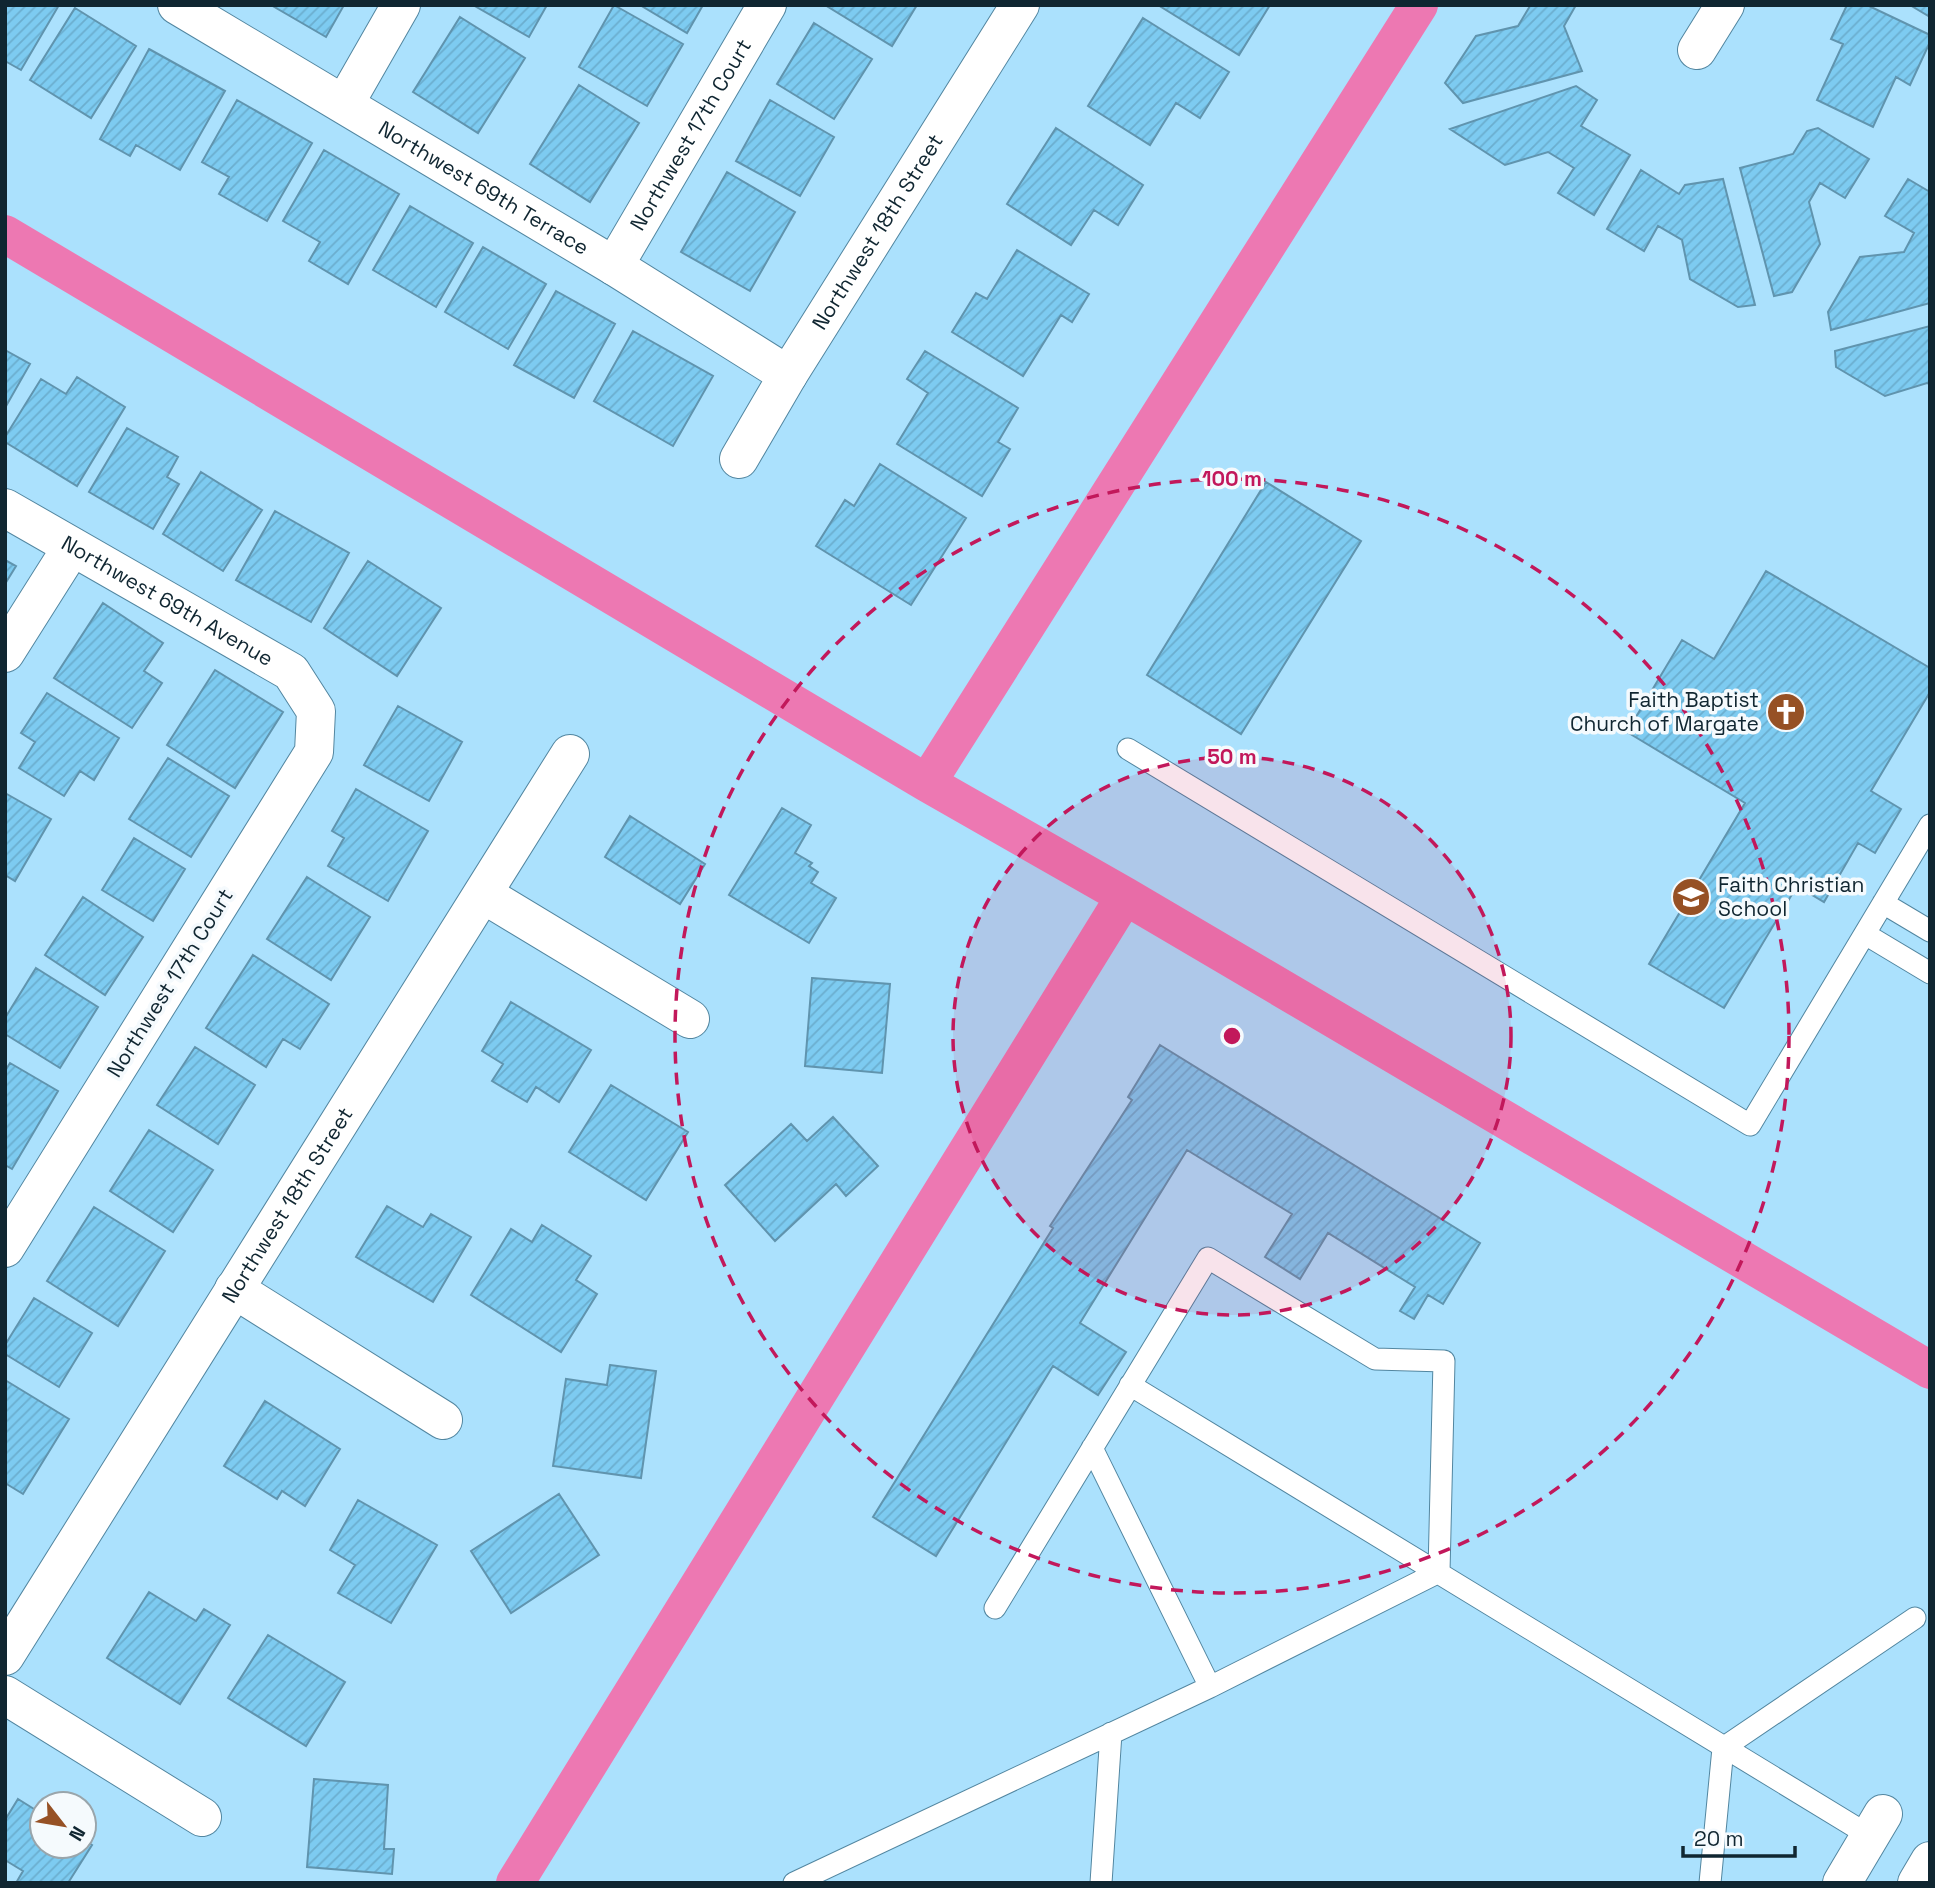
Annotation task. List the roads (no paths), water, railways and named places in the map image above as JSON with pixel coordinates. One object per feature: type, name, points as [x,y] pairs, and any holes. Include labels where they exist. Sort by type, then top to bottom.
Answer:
[{"type":"street","name":"Northwest 69th Terrace","points":[[177,5],[614,265],[788,375]]},
{"type":"street","points":[[345,103],[401,5]]},
{"type":"street","name":"Northwest 17th Court","points":[[614,265],[767,5]]},
{"type":"street","name":"Northwest 18th Street","points":[[739,459],[788,375],[1020,5]]},
{"type":"street","points":[[1697,50],[1725,5]]},
{"type":"street","name":"Northwest 69th Avenue","points":[[5,508],[291,672],[316,711]]},
{"type":"street","points":[[5,653],[72,547]]},
{"type":"street","name":"Northwest 17th Court","points":[[8,1239],[314,752],[316,711]]},
{"type":"street","name":"Northwest 18th Street","points":[[5,1656],[570,754]]},
{"type":"street","points":[[483,894],[690,1019]]},
{"type":"street","points":[[234,1289],[443,1420]]},
{"type":"street","points":[[5,1695],[202,1817]]},
{"type":"street","points":[[1842,1883],[1877,1825]]},
{"type":"street","points":[[1917,1883],[1930,1861]]},
{"type":"lane","points":[[1128,749],[1750,1125],[1930,825]]},
{"type":"lane","points":[[1883,904],[1930,931]]},
{"type":"lane","points":[[1865,934],[1930,973]]},
{"type":"lane","points":[[995,1608],[1208,1258],[1375,1359],[1444,1361],[1438,1572]]},
{"type":"lane","points":[[1130,1385],[1723,1748],[1877,1825]]},
{"type":"lane","points":[[1092,1448],[1210,1687]]},
{"type":"lane","points":[[794,1883],[1210,1687],[1438,1572]]},
{"type":"lane","points":[[1723,1748],[1915,1618]]},
{"type":"lane","points":[[1101,1883],[1111,1732]]},
{"type":"lane","points":[[1710,1883],[1723,1748]]},
{"type":"waterway","points":[[927,783],[1419,5]]},
{"type":"waterway","points":[[5,234],[927,783],[1125,896],[1930,1370]]},
{"type":"waterway","points":[[515,1883],[1125,896]]},
{"type":"place","name":"Faith Baptist Church of Margate","points":[[1786,712]]},
{"type":"place","name":"Faith Christian School","points":[[1691,897]]}]
